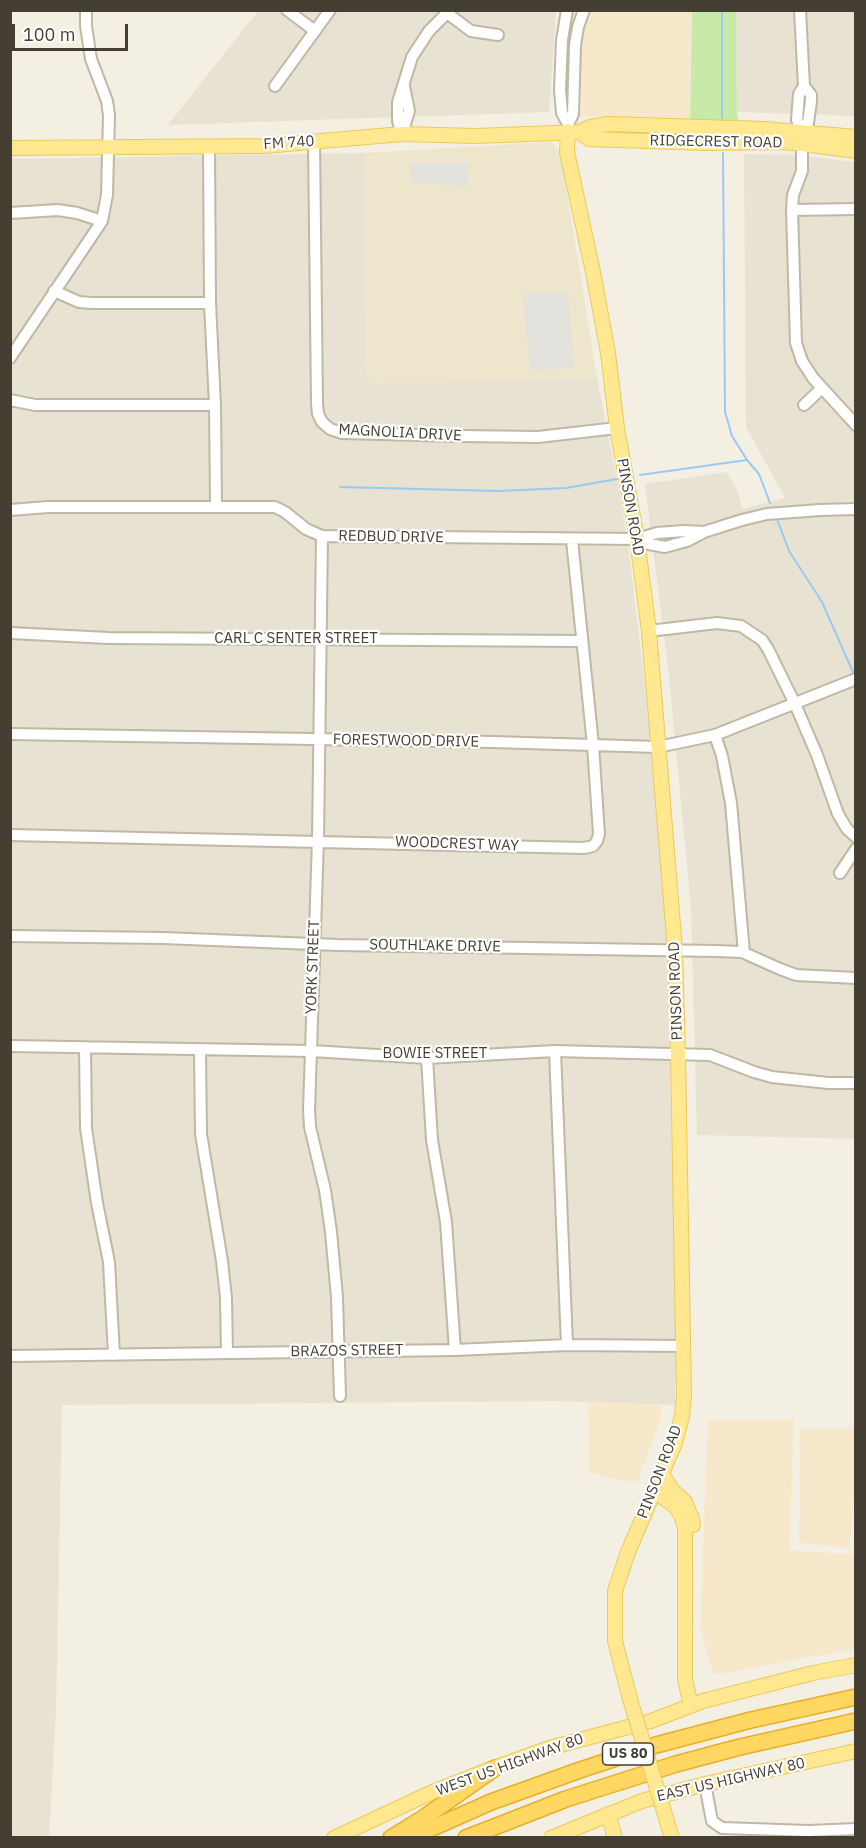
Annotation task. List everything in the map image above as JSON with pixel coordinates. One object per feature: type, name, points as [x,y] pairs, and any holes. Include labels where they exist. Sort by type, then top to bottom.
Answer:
[{"type":"highway","name":"US 80","points":[[410,1838],[501,1798],[645,1749],[751,1720],[855,1697]]},
{"type":"highway","name":"US 80","points":[[466,1838],[566,1799],[676,1764],[855,1721]]},
{"type":"highway","points":[[391,1838],[495,1768]]},
{"type":"main road","name":"RIDGECREST ROAD","points":[[572,129],[609,124],[639,125],[802,137],[855,151]]},
{"type":"main road","name":"FM 740","points":[[10,148],[264,146],[402,134],[476,136],[572,129]]},
{"type":"main road","name":"RIDGECREST ROAD","points":[[572,129],[589,139],[605,140],[855,137]]},
{"type":"main road","name":"PINSON ROAD","points":[[572,129],[567,152],[603,321],[617,428],[637,539],[649,631],[675,950],[685,1383],[682,1416],[675,1443],[628,1552],[615,1592],[615,1641],[672,1838]]},
{"type":"main road","points":[[662,1474],[685,1502],[692,1519],[693,1556],[686,1583]]},
{"type":"main road","points":[[655,1492],[675,1506],[683,1521],[686,1535],[685,1679],[691,1706],[813,1673],[855,1665]]},
{"type":"main road","name":"WEST US HIGHWAY 80","points":[[334,1838],[409,1802],[549,1748],[651,1720],[691,1706]]},
{"type":"main road","name":"EAST US HIGHWAY 80","points":[[608,1814],[642,1801],[705,1784],[855,1751]]},
{"type":"main road","points":[[551,1838],[608,1814],[615,1838]]},
{"type":"street","points":[[10,357],[102,220],[107,195],[109,147],[107,101],[91,59],[86,10]]},
{"type":"street","points":[[287,10],[315,31]]},
{"type":"street","points":[[275,86],[330,10]]},
{"type":"street","points":[[567,10],[562,40],[560,90],[562,113],[572,129]]},
{"type":"street","points":[[800,10],[804,86],[798,94],[797,120],[802,137],[802,171],[793,195],[792,210],[796,343],[802,361],[813,378],[855,425]]},
{"type":"street","points":[[572,129],[575,45],[583,11]]},
{"type":"street","points":[[402,134],[397,113],[400,93],[412,57],[429,32],[448,12],[471,31],[498,35]]},
{"type":"street","name":"MAGNOLIA DRIVE","points":[[314,141],[317,403],[318,414],[322,422],[330,429],[342,433],[472,436],[538,437],[617,428]]},
{"type":"street","points":[[209,147],[210,303],[215,405],[216,506]]},
{"type":"street","points":[[792,210],[855,209]]},
{"type":"street","points":[[10,213],[58,210],[102,220]]},
{"type":"street","points":[[54,291],[79,302],[210,303]]},
{"type":"street","points":[[804,405],[822,388]]},
{"type":"street","points":[[10,400],[35,405],[215,405]]},
{"type":"street","name":"REDBUD DRIVE","points":[[10,510],[48,507],[275,507],[306,529],[322,536],[572,540],[637,539],[684,531],[704,532],[768,514],[855,509]]},
{"type":"street","name":"YORK STREET","points":[[322,536],[318,840],[309,1110],[310,1127],[325,1190],[331,1232],[340,1352],[340,1396]]},
{"type":"street","name":"WOODCREST WAY","points":[[10,835],[318,840],[584,848],[593,846],[599,834],[593,745],[572,540]]},
{"type":"street","points":[[649,631],[717,623],[741,626],[762,640],[795,704],[817,755],[838,814],[855,837]]},
{"type":"street","name":"CARL C SENTER STREET","points":[[10,633],[108,638],[581,640]]},
{"type":"street","name":"FORESTWOOD DRIVE","points":[[10,734],[658,747],[715,735],[855,679]]},
{"type":"street","points":[[715,735],[723,756],[731,803],[744,953]]},
{"type":"street","points":[[840,873],[855,849]]},
{"type":"street","name":"SOUTHLAKE DRIVE","points":[[10,936],[744,953],[796,975],[855,978]]},
{"type":"street","name":"BOWIE STREET","points":[[10,1046],[311,1051],[427,1058],[555,1051],[710,1055],[772,1077],[828,1083],[855,1083]]},
{"type":"street","points":[[85,1047],[86,1128],[97,1203],[109,1262],[114,1355]]},
{"type":"street","points":[[200,1050],[201,1134],[222,1261],[226,1298],[227,1353]]},
{"type":"street","points":[[555,1051],[567,1345]]},
{"type":"street","points":[[427,1058],[432,1140],[447,1222],[455,1350]]},
{"type":"street","name":"BRAZOS STREET","points":[[10,1356],[455,1350],[567,1345],[684,1346]]},
{"type":"street","points":[[705,1784],[712,1821],[722,1828],[855,1829]]},
{"type":"shaded area","points":[[258,11],[556,11],[549,112],[168,125]]},
{"type":"shaded area","points":[[573,11],[692,11],[690,122],[566,115],[567,41]]},
{"type":"shaded area","points":[[736,11],[855,11],[855,116],[737,112]]},
{"type":"shaded area","points":[[551,142],[561,156],[597,378],[367,383],[364,153]]},
{"type":"shaded area","points":[[364,153],[367,383],[597,378],[630,560],[646,694],[666,927],[671,1037],[676,1322],[675,1405],[556,1401],[62,1405],[56,1709],[49,1838],[10,1837],[10,159]]},
{"type":"shaded area","points":[[744,154],[795,155],[855,162],[855,1139],[697,1135],[691,908],[669,676],[645,484],[727,472],[738,493],[742,509],[785,498],[746,427]]},
{"type":"shaded area","points":[[410,163],[470,163],[467,186],[411,183]]},
{"type":"shaded area","points":[[568,293],[574,368],[530,370],[523,294]]},
{"type":"shaded area","points":[[588,1402],[659,1405],[662,1416],[637,1483],[589,1473]]},
{"type":"shaded area","points":[[708,1419],[794,1419],[789,1550],[855,1555],[855,1649],[713,1675],[700,1626]]},
{"type":"shaded area","points":[[855,1428],[855,1488],[849,1548],[799,1543],[800,1429]]},
{"type":"green space","points":[[692,11],[736,11],[739,122],[690,122]]},
{"type":"waterway","points":[[722,10],[722,118]]},
{"type":"waterway","points":[[723,153],[725,412],[732,436],[759,474],[770,503]]},
{"type":"waterway","points":[[640,475],[747,460]]},
{"type":"waterway","points":[[340,487],[499,491],[566,488],[617,479]]},
{"type":"waterway","points":[[777,519],[789,551],[822,602],[853,672]]}]
